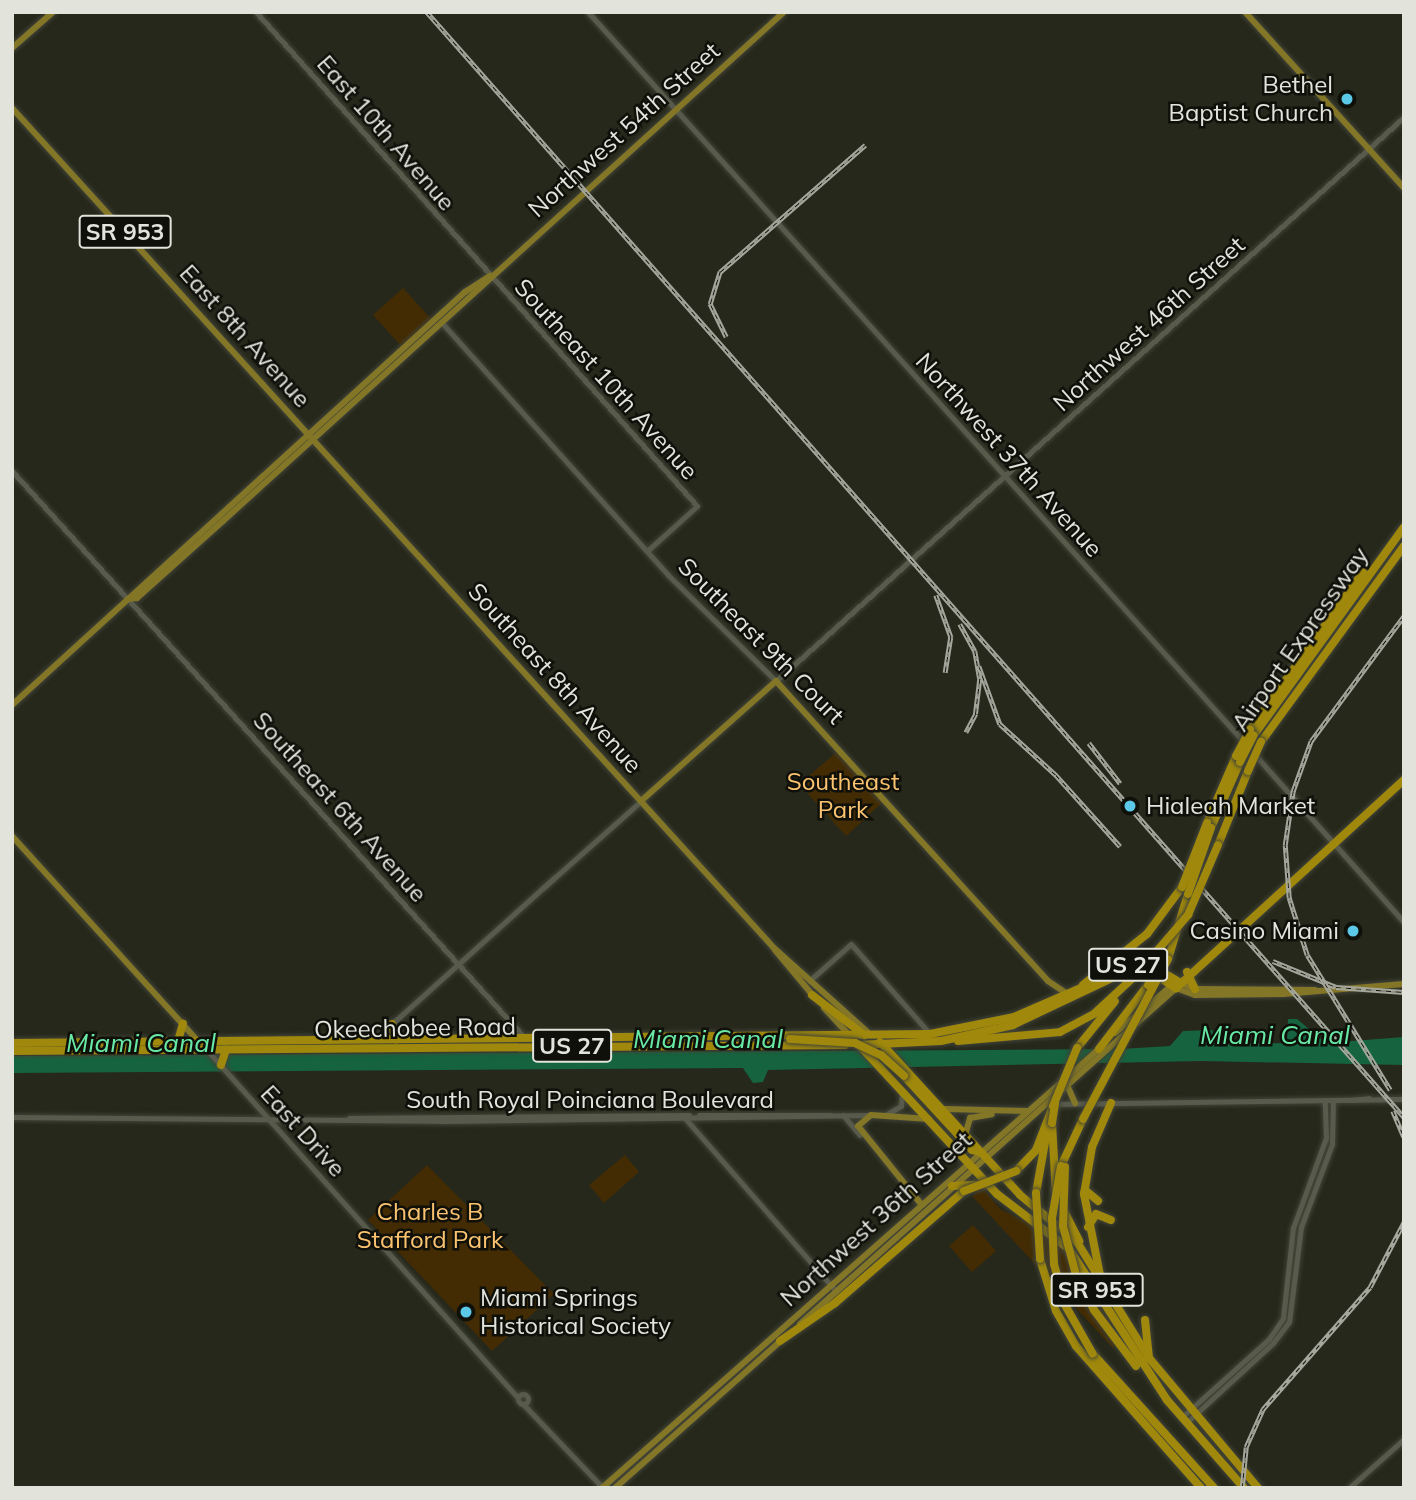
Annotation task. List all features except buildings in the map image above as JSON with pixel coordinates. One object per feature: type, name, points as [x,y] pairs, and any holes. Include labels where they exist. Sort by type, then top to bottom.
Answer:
[{"type":"highway","name":"Airport Expressway","points":[[1213,1488],[1089,1357],[1065,1305],[1054,1264],[1052,1218],[1063,1166],[1073,1139],[1166,958],[1185,890],[1209,825],[1238,759],[1404,526]]},
{"type":"highway","name":"Airport Expressway","points":[[1117,996],[1188,915],[1248,771],[1255,735],[1404,546]]},
{"type":"highway","name":"Northwest 36th Street","points":[[1174,984],[1404,780]]},
{"type":"highway","points":[[1078,989],[1147,934],[1185,890]]},
{"type":"highway","points":[[1100,1051],[1166,958]]},
{"type":"highway","name":"Okeechobee Road","points":[[17,1043],[930,1034],[1000,1021],[1057,1000],[1135,963],[1157,967],[1174,984]]},
{"type":"highway","name":"Okeechobee Road","points":[[12,1050],[862,1048],[882,1044],[904,1047],[945,1040],[1046,1013],[1125,971],[1148,971],[1174,984]]},
{"type":"highway","points":[[1187,972],[1193,992]]},
{"type":"highway","points":[[812,995],[866,1033]]},
{"type":"highway","points":[[945,1040],[1054,1034],[1088,1018],[1117,996]]},
{"type":"highway","points":[[1080,1247],[1054,1186],[1049,1106],[1077,1048],[1117,996]]},
{"type":"highway","points":[[1046,1013],[1057,1000]]},
{"type":"highway","points":[[832,1033],[836,1021]]},
{"type":"highway","points":[[178,1041],[183,1024]]},
{"type":"highway","points":[[392,1024],[396,1039]]},
{"type":"highway","name":"SR 953","points":[[847,1033],[987,1184],[1074,1255],[1167,1400],[1244,1488]]},
{"type":"highway","name":"SR 953","points":[[866,1033],[882,1044],[946,1109],[1022,1198],[1080,1247],[1149,1359],[1191,1412],[1258,1488]]},
{"type":"highway","points":[[604,1037],[856,1042],[906,1071],[972,1150],[983,1155]]},
{"type":"highway","points":[[355,1048],[374,1040]]},
{"type":"highway","points":[[12,1050],[17,1043]]},
{"type":"highway","points":[[904,1047],[906,1071]]},
{"type":"highway","points":[[220,1065],[224,1051]]},
{"type":"highway","points":[[1057,1090],[1036,1193],[1038,1247],[1048,1290],[1089,1357],[1200,1488]]},
{"type":"highway","points":[[1100,1280],[1087,1227],[1085,1189],[1092,1147],[1111,1103]]},
{"type":"highway","points":[[779,1342],[835,1303],[964,1191],[1016,1171],[1033,1155],[1049,1123]]},
{"type":"highway","points":[[1063,1166],[1062,1213],[1075,1272],[1100,1319],[1167,1400]]},
{"type":"highway","points":[[952,1186],[972,1181],[987,1184]]},
{"type":"highway","points":[[1085,1189],[1098,1201]]},
{"type":"highway","points":[[1087,1227],[1096,1214],[1111,1220]]},
{"type":"highway","points":[[1145,1321],[1149,1359]]},
{"type":"main road","points":[[12,48],[53,12]]},
{"type":"main road","name":"Northwest 54th Street","points":[[128,599],[186,554],[402,354],[442,323],[490,276],[783,12]]},
{"type":"main road","points":[[1245,12],[1404,188]]},
{"type":"main road","name":"East 8th Avenue","points":[[12,108],[311,437]]},
{"type":"main road","name":"Northwest 54th Street","points":[[12,705],[218,515],[379,380],[433,321],[482,277],[490,276]]},
{"type":"main road","name":"Southeast 8th Avenue","points":[[311,437],[774,948]]},
{"type":"main road","points":[[186,554],[218,515]]},
{"type":"main road","points":[[641,802],[776,681]]},
{"type":"main road","name":"Southeast 9th Court","points":[[776,681],[1053,986],[1068,995]]},
{"type":"main road","points":[[12,836],[208,1051]]},
{"type":"main road","name":"SR 953","points":[[774,948],[866,1033]]},
{"type":"main road","name":"SR 953","points":[[774,948],[847,1033]]},
{"type":"main road","points":[[1174,984],[1193,992]]},
{"type":"main road","name":"Northwest 36th Street","points":[[983,1155],[1027,1111],[1166,997],[1174,984]]},
{"type":"main road","name":"Northwest 36th Street","points":[[603,1487],[921,1204],[1049,1106],[1100,1051],[1174,984]]},
{"type":"main road","points":[[1166,997],[1193,992],[1315,990],[1404,984]]},
{"type":"main road","name":"Southeast 9th Court","points":[[1053,986],[1057,1000]]},
{"type":"main road","points":[[1067,1085],[1075,1103]]},
{"type":"main road","points":[[946,1109],[994,1113],[1027,1111],[1049,1106]]},
{"type":"main road","points":[[1014,1133],[1027,1111]]},
{"type":"main road","points":[[966,1132],[970,1118],[994,1113],[1005,1120],[1007,1129]]},
{"type":"main road","name":"South Royal Poinciana Boulevard","points":[[870,1115],[887,1114],[929,1119]]},
{"type":"main road","points":[[870,1115],[859,1122],[860,1135],[921,1204],[920,1218]]},
{"type":"main road","name":"Northwest 36th Street","points":[[615,1488],[920,1218],[970,1166]]},
{"type":"main road","points":[[875,1257],[876,1244]]},
{"type":"main road","points":[[779,1342],[784,1326]]},
{"type":"street","name":"East 10th Avenue","points":[[256,12],[490,276]]},
{"type":"street","name":"Northwest 37th Avenue","points":[[589,12],[1404,922]]},
{"type":"street","name":"Northwest 46th Street","points":[[776,681],[1404,117]]},
{"type":"street","name":"Southeast 10th Avenue","points":[[490,276],[697,506],[647,551]]},
{"type":"street","name":"Southeast 9th Court","points":[[442,323],[647,551],[776,681]]},
{"type":"street","name":"Southeast 6th Avenue","points":[[12,471],[525,1038]]},
{"type":"street","points":[[374,1040],[641,802]]},
{"type":"street","points":[[809,981],[851,944],[930,1034]]},
{"type":"street","name":"East Drive","points":[[208,1051],[603,1487]]},
{"type":"street","points":[[887,1114],[901,1106],[901,1090]]},
{"type":"street","points":[[243,1117],[253,1109],[251,1098]]},
{"type":"street","points":[[1049,1106],[1075,1103],[1404,1099]]},
{"type":"street","points":[[1271,1341],[1288,1304],[1293,1228],[1326,1138],[1325,1100]]},
{"type":"street","points":[[1184,1420],[1271,1341],[1294,1308],[1301,1227],[1333,1139],[1333,1100]]},
{"type":"street","points":[[258,1106],[281,1118]]},
{"type":"street","points":[[843,1115],[860,1135]]},
{"type":"street","name":"South Royal Poinciana Boulevard","points":[[12,1116],[349,1118],[870,1115]]},
{"type":"street","points":[[684,1116],[836,1292]]},
{"type":"street","points":[[1317,1162],[1324,1165]]},
{"type":"street","points":[[1349,1488],[1404,1439]]},
{"type":"green space","points":[[403,288],[431,319],[401,346],[373,315]]},
{"type":"green space","name":"Southeast Park","points":[[838,751],[883,802],[846,836],[799,784]]},
{"type":"green space","points":[[625,1155],[639,1172],[604,1203],[589,1185]]},
{"type":"green space","name":"Charles B Stafford Park","points":[[427,1165],[554,1294],[492,1351],[368,1220]]},
{"type":"green space","points":[[982,1187],[1000,1209],[1044,1231],[1071,1258],[1121,1341],[1113,1348],[972,1196]]},
{"type":"green space","points":[[973,1225],[996,1251],[972,1272],[949,1246]]},
{"type":"shaded area","points":[[1288,1019],[1297,1019],[1326,1043],[1404,1037],[1404,1065],[1201,1061],[768,1070],[763,1082],[753,1083],[743,1068],[12,1073],[12,1056],[1121,1049],[1170,1046],[1183,1031],[1212,1030],[1226,1044],[1287,1043]]},
{"type":"railway","points":[[427,12],[1404,1117]]},
{"type":"railway","points":[[726,337],[710,304],[720,272],[865,145]]},
{"type":"railway","points":[[936,595],[951,637],[945,673]]},
{"type":"railway","points":[[1390,1090],[1307,955],[1289,898],[1285,845],[1293,791],[1311,741],[1404,616]]},
{"type":"railway","points":[[960,624],[975,651],[980,679],[976,714],[966,733]]},
{"type":"railway","points":[[979,666],[1000,724],[1056,775],[1120,846]]},
{"type":"railway","points":[[1089,743],[1120,783]]},
{"type":"railway","points":[[1273,961],[1336,987],[1404,992]]},
{"type":"railway","points":[[1393,1111],[1404,1137]]},
{"type":"railway","points":[[1242,1488],[1246,1447],[1263,1409],[1370,1287],[1404,1222]]},
{"type":"place","name":"Bethel Baptist Church","points":[[1347,99]]},
{"type":"place","name":"Hialeah Market","points":[[1130,806]]},
{"type":"place","name":"Casino Miami","points":[[1353,931]]},
{"type":"place","name":"Miami Springs Historical Society","points":[[466,1312]]},
{"type":"water label","name":"Miami Canal","points":[[1275,1035]]},
{"type":"water label","name":"Miami Canal","points":[[708,1039]]},
{"type":"water label","name":"Miami Canal","points":[[141,1043]]}]
